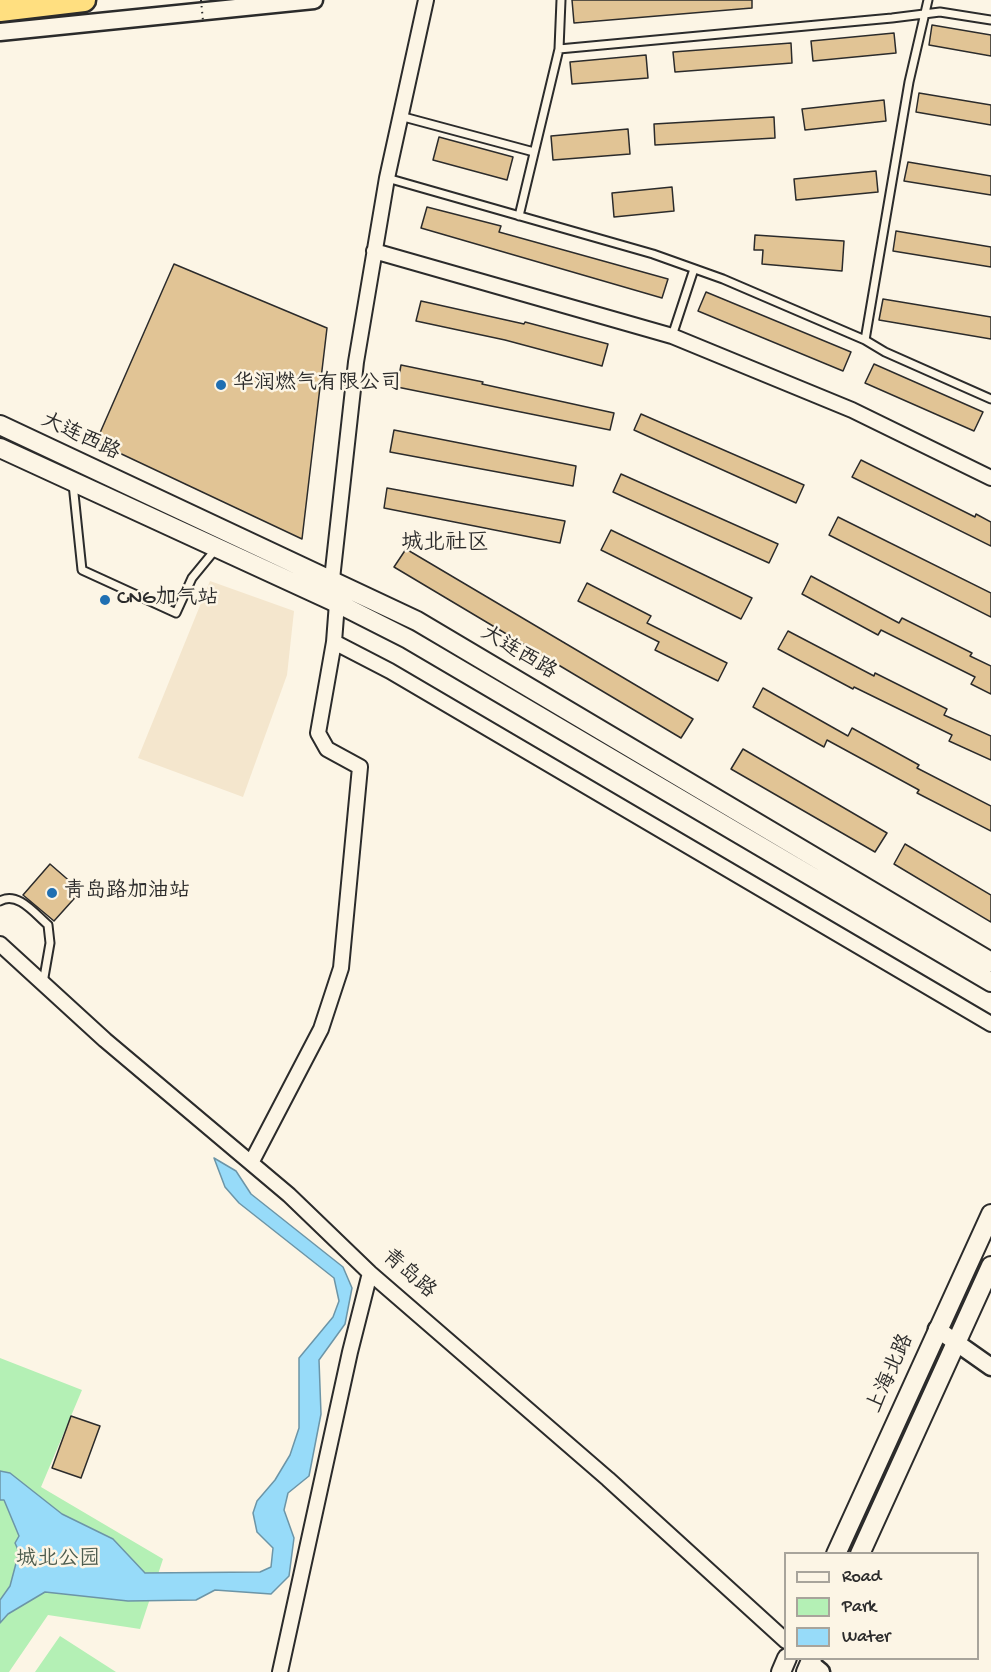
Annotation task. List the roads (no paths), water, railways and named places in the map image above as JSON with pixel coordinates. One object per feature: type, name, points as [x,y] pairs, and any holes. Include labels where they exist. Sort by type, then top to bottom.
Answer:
[{"type":"highway","points":[[0,10],[84,0]]},
{"type":"main road","name":"大连西路","points":[[0,425],[332,579],[417,621],[991,962]]},
{"type":"main road","name":"大连西路","points":[[0,448],[337,603],[408,639],[991,982]]},
{"type":"main road","name":"上海北路","points":[[837,1552],[991,1214]]},
{"type":"main road","points":[[861,1552],[991,1266]]},
{"type":"street","points":[[0,32],[314,0]]},
{"type":"street","points":[[332,579],[356,362],[374,251],[387,178],[426,0]]},
{"type":"street","points":[[374,251],[672,336],[852,410],[991,478]]},
{"type":"street","points":[[251,1163],[321,1029],[341,969],[360,767],[327,749],[318,733],[334,642],[337,603]]},
{"type":"street","points":[[334,642],[390,671],[991,1024]]},
{"type":"street","name":"青岛路","points":[[0,944],[105,1040],[290,1195],[370,1273],[608,1479],[784,1639]]},
{"type":"street","points":[[280,1672],[350,1352],[370,1273]]},
{"type":"street","points":[[937,1329],[991,1367]]},
{"type":"lane","points":[[519,216],[559,49],[561,0]]},
{"type":"lane","points":[[865,339],[909,82],[928,0]]},
{"type":"lane","points":[[559,49],[892,18],[924,12],[991,20]]},
{"type":"lane","points":[[400,116],[534,152]]},
{"type":"lane","points":[[387,178],[694,269],[865,339],[885,352],[991,399]]},
{"type":"lane","points":[[672,336],[694,269]]},
{"type":"lane","points":[[72,481],[82,570],[176,613],[192,578],[217,547]]},
{"type":"lane","points":[[0,901],[6,898],[19,899],[48,925],[50,942],[42,982]]},
{"type":"water","points":[[214,1158],[236,1171],[251,1194],[343,1267],[352,1288],[345,1324],[319,1360],[321,1414],[309,1476],[288,1493],[284,1510],[294,1538],[289,1576],[271,1594],[215,1590],[196,1600],[128,1601],[45,1592],[8,1614],[0,1623],[0,1600],[10,1586],[19,1552],[15,1543],[19,1536],[4,1500],[0,1500],[0,1471],[10,1473],[62,1514],[113,1539],[145,1573],[260,1572],[271,1567],[273,1548],[257,1532],[253,1513],[257,1501],[275,1480],[290,1455],[299,1428],[299,1358],[333,1317],[339,1301],[334,1278],[239,1203],[225,1187]]},
{"type":"place","name":"华润燃气有限公司","points":[[221,385]]},
{"type":"place","name":"CNG加气站","points":[[105,600]]},
{"type":"place","name":"青岛路加油站","points":[[52,893]]},
{"type":"district","name":"城北社区","points":[[445,545]]},
{"type":"park label","name":"城北公园","points":[[58,1561]]}]
